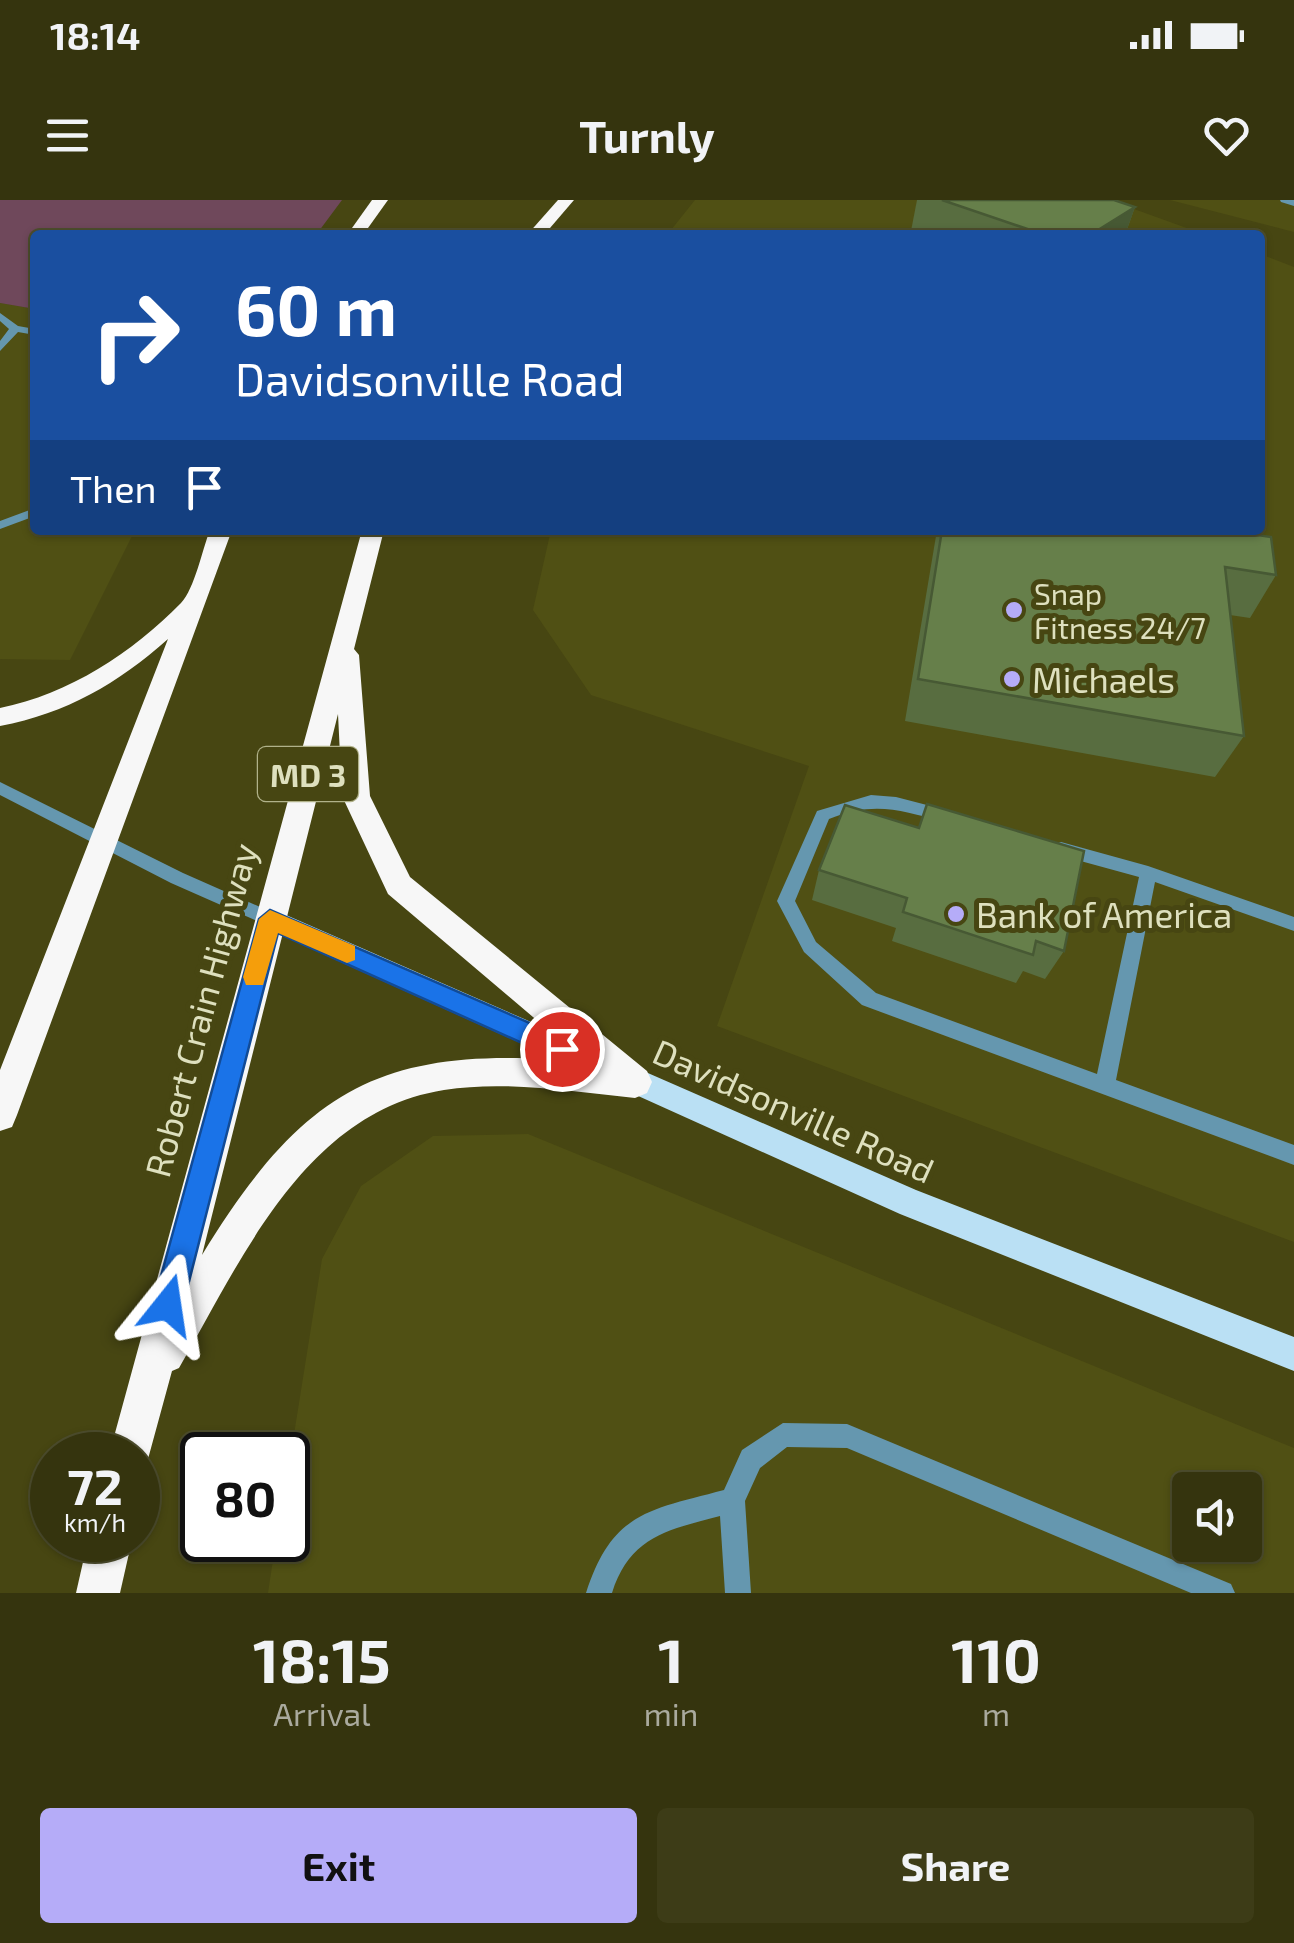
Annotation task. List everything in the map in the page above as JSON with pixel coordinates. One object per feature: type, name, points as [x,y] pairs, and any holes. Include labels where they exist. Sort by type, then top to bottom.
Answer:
[{"type":"highway","points":[[359,230],[380,200]]},
{"type":"highway","points":[[539,230],[566,200]]},
{"type":"highway","points":[[0,1115],[219,535]]},
{"type":"highway","name":"Robert Crain Highway","points":[[136,1432],[372,535]]},
{"type":"highway","points":[[0,717],[83,694],[116,671],[192,604]]},
{"type":"highway","points":[[346,629],[356,796],[399,884],[635,1082]]},
{"type":"highway","points":[[148,1382],[258,1202],[297,1149],[340,1110],[382,1089],[442,1074],[516,1072],[635,1082]]},
{"type":"highway","points":[[98,1593],[105,1562]]},
{"type":"main road","name":"Davidsonville Road","points":[[270,919],[911,1203],[1294,1354]]},
{"type":"street","points":[[1284,200],[1294,202]]},
{"type":"street","points":[[0,316],[15,328],[30,331]]},
{"type":"street","points":[[0,348],[15,328]]},
{"type":"street","points":[[0,526],[30,514]]},
{"type":"street","points":[[0,788],[270,919]]},
{"type":"street","points":[[960,821],[885,800],[858,799],[822,815],[786,901],[810,947],[869,998],[1294,1154]]},
{"type":"street","points":[[1035,842],[1148,873],[1294,924]]},
{"type":"street","points":[[1105,1086],[1148,873]]},
{"type":"street","points":[[738,1593],[732,1500],[751,1460],[784,1435],[847,1436],[1222,1593]]},
{"type":"street","points":[[599,1593],[604,1568],[636,1528],[732,1500]]},
{"type":"shaded area","points":[[0,200],[342,200],[320,230],[30,230],[30,308],[0,303]]},
{"type":"shaded area","points":[[695,200],[1109,200],[1192,230],[671,230]]},
{"type":"shaded area","points":[[1170,200],[1294,200],[1294,232]]},
{"type":"shaded area","points":[[1265,256],[1294,267],[1294,1242],[717,1026],[809,766],[591,695],[533,610],[550,535],[1265,535]]},
{"type":"shaded area","points":[[0,303],[30,308],[30,535],[132,535],[70,660],[0,659]]},
{"type":"shaded area","points":[[528,1134],[1294,1448],[1294,1593],[268,1593],[273,1562],[310,1562],[310,1432],[294,1432],[322,1259],[361,1186],[433,1136]]},
{"type":"building","points":[[942,200],[1114,200],[1135,207],[1098,230],[1030,230]]},
{"type":"building","points":[[941,535],[1271,537],[1276,575],[1225,567],[1244,736],[918,679]]},
{"type":"building","name":"Bank of America","points":[[927,804],[1084,851],[1064,951],[1036,941],[1033,955],[903,912],[907,898],[819,870],[845,805],[919,828]]},
{"type":"slow traffic","points":[[255,977],[270,919],[347,953]]},
{"type":"place","name":"Snap Fitness 24/7","points":[[1014,610]]},
{"type":"place","name":"Michaels","points":[[1012,679]]},
{"type":"place","name":"Bank of America","points":[[956,914]]},
{"type":"route","points":[[168,1305],[270,919],[562,1049]]}]
